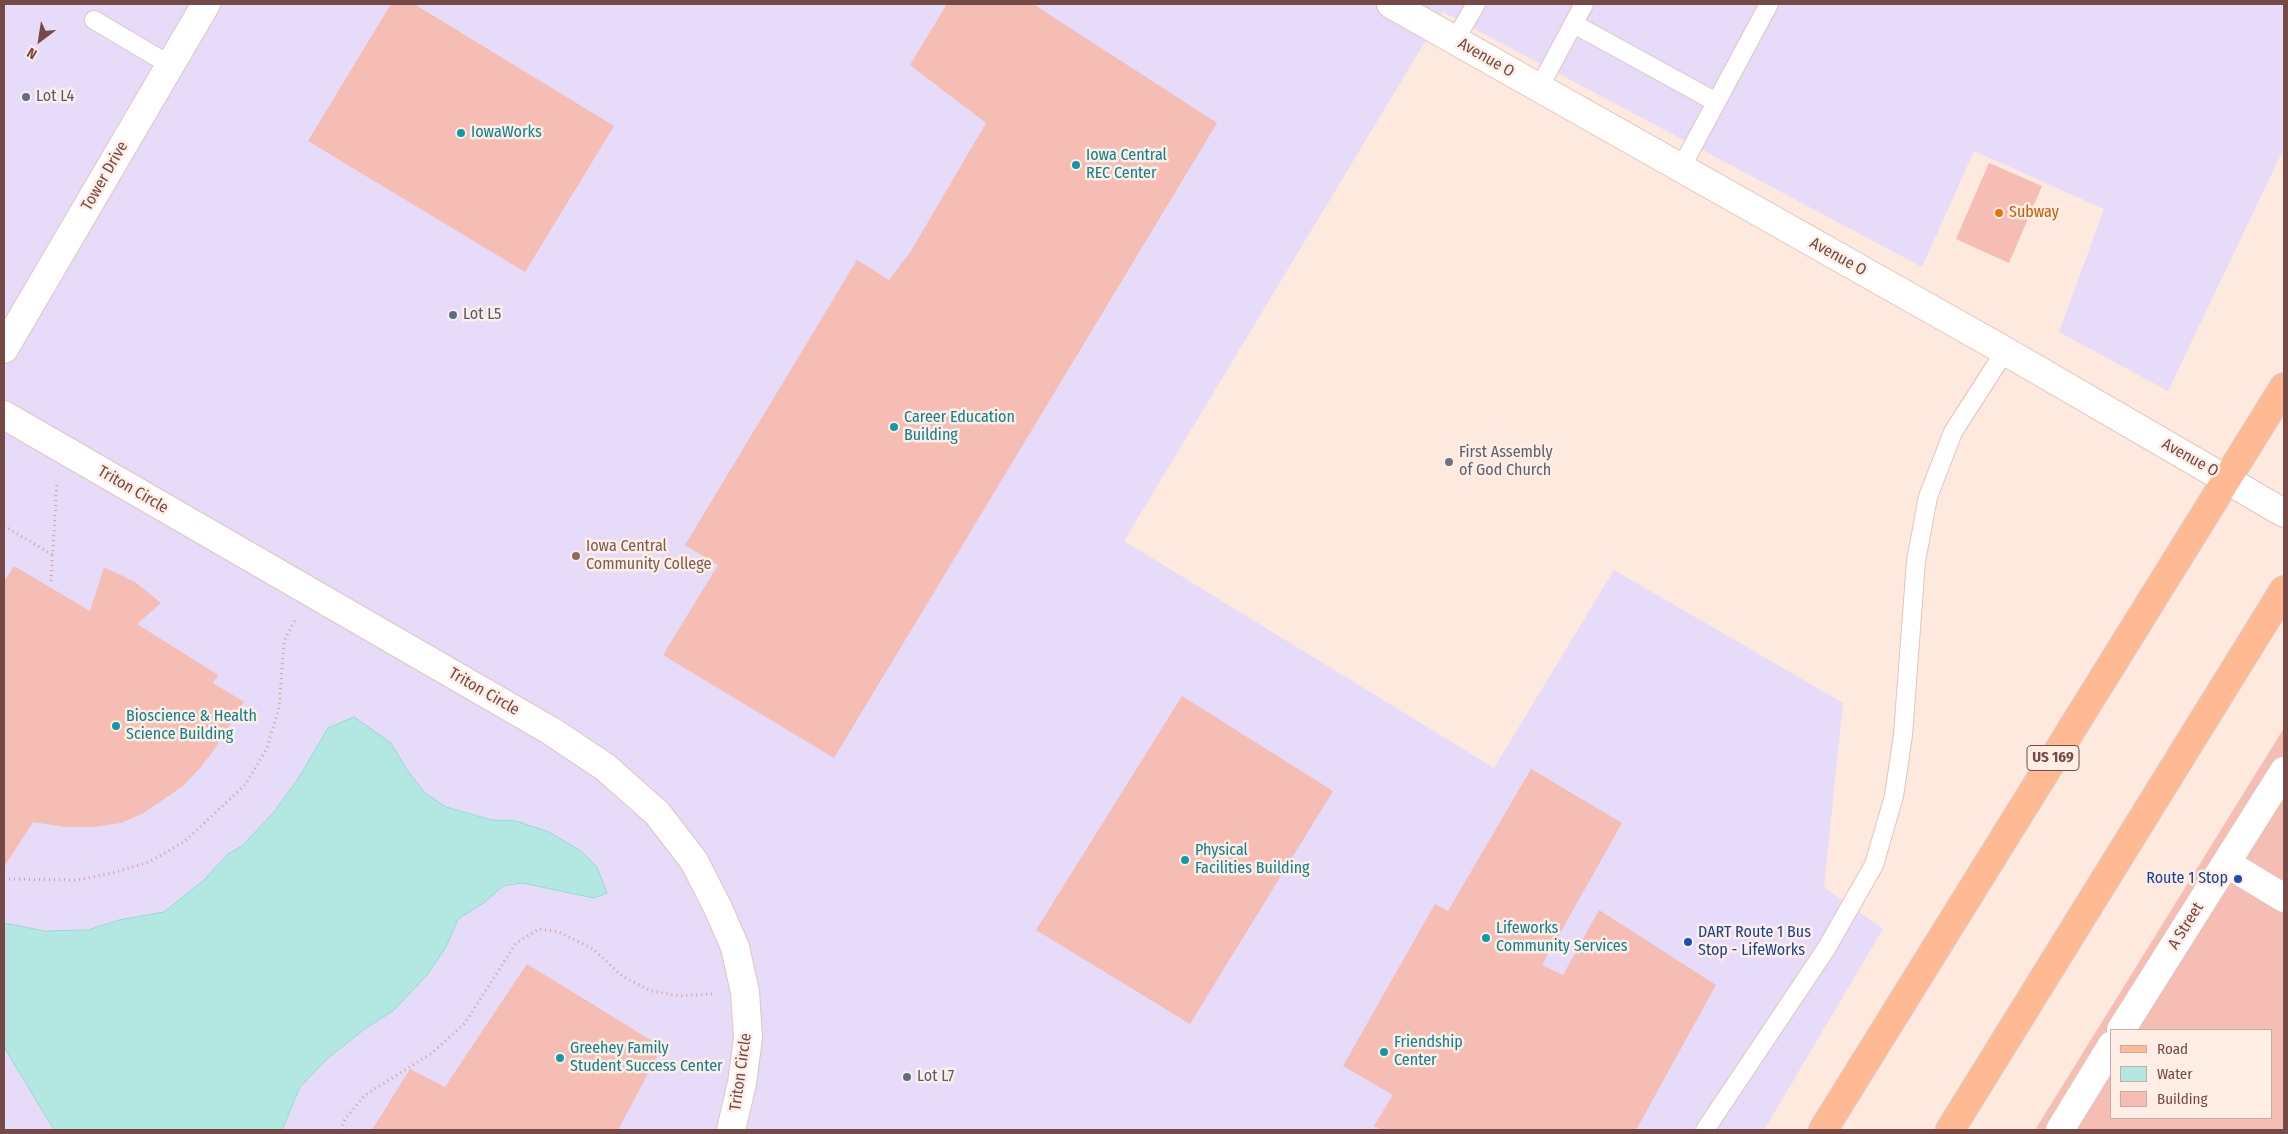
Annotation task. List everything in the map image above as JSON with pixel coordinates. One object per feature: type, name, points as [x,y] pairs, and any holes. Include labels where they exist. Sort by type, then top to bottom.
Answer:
[{"type":"main road","name":"US 169","points":[[1823,1130],[2284,387]]},
{"type":"main road","points":[[1950,1130],[2284,590]]},
{"type":"street","name":"Tower Drive","points":[[4,349],[206,4]]},
{"type":"street","name":"Avenue O","points":[[1391,4],[2005,351],[2284,513]]},
{"type":"street","name":"Triton Circle","points":[[4,415],[551,731],[605,767],[657,813],[694,860],[718,908],[735,947],[746,992],[748,1038],[742,1083],[731,1130]]},
{"type":"street","name":"A Street","points":[[2122,1029],[2284,771]]},
{"type":"street","points":[[2226,863],[2284,898]]},
{"type":"street","points":[[2060,1130],[2110,1048]]},
{"type":"lane","points":[[1455,40],[1476,4]]},
{"type":"lane","points":[[1539,88],[1584,4]]},
{"type":"lane","points":[[1680,168],[1769,4]]},
{"type":"lane","points":[[94,20],[170,65]]},
{"type":"lane","points":[[1574,24],[1716,102]]},
{"type":"lane","points":[[1705,1130],[1826,949],[1874,865],[1894,796],[1903,734],[1916,561],[1928,497],[1953,432],[2005,351]]},
{"type":"path","points":[[51,581],[58,447]]},
{"type":"path","points":[[4,526],[53,555]]},
{"type":"path","points":[[4,879],[78,880],[112,873],[149,862],[184,842],[192,835],[246,784],[267,748],[279,708],[284,641],[309,592]]},
{"type":"path","points":[[340,1130],[345,1120],[365,1095],[432,1053],[465,1023],[516,944],[539,928],[559,932],[593,949],[622,976],[651,991],[680,996],[746,992]]},
{"type":"shaded area","name":"Iowa Central Community College","points":[[4,4],[2284,4],[2284,148],[2168,391],[2059,332],[2104,209],[1974,151],[1922,267],[1443,12],[1124,541],[1494,768],[1614,570],[1843,703],[1824,887],[1883,929],[1764,1130],[4,1130]]},
{"type":"water","points":[[354,717],[391,743],[407,770],[425,793],[446,807],[492,820],[516,821],[549,832],[581,851],[597,867],[607,893],[594,898],[522,883],[503,886],[485,902],[458,919],[446,947],[427,975],[393,1011],[366,1028],[328,1058],[300,1087],[282,1130],[54,1130],[4,1047],[4,923],[45,931],[88,930],[119,920],[164,912],[204,880],[228,854],[242,846],[274,812],[298,779],[328,728]]},
{"type":"building","name":"IowaWorks","points":[[391,4],[414,4],[614,126],[525,272],[308,141]]},
{"type":"building","name":"Career Education Building","points":[[947,4],[1033,4],[1217,123],[834,758],[663,655],[718,565],[685,545],[857,260],[889,280],[911,251],[986,123],[910,65]]},
{"type":"building","name":"Subway","points":[[1989,163],[2042,186],[2009,263],[1956,239]]},
{"type":"building","name":"Bioscience & Health Science Building","points":[[14,566],[90,611],[104,567],[135,582],[161,603],[137,624],[218,675],[213,683],[244,702],[214,750],[183,786],[142,814],[121,823],[93,827],[64,827],[33,822],[4,867],[4,582]]},
{"type":"building","name":"Physical Facilities Building","points":[[1182,696],[1333,791],[1190,1024],[1036,930]]},
{"type":"building","name":"Route 1 Stop","points":[[2284,728],[2284,1130],[2035,1130]]},
{"type":"building","name":"Lifeworks Community Services","points":[[1531,769],[1622,823],[1542,965],[1563,975],[1599,910],[1716,985],[1636,1130],[1381,1130],[1374,1126],[1393,1095],[1343,1066],[1435,904],[1448,911]]},
{"type":"building","name":"Greehey Family Student Success Center","points":[[527,964],[662,1047],[618,1130],[372,1130],[410,1069],[445,1087]]},
{"type":"place","name":"Lot L4","points":[[26,97]]},
{"type":"place","name":"IowaWorks","points":[[461,133]]},
{"type":"place","name":"Iowa Central REC Center","points":[[1076,165]]},
{"type":"place","name":"Subway","points":[[1999,213]]},
{"type":"place","name":"Lot L5","points":[[453,315]]},
{"type":"place","name":"Career Education Building","points":[[894,427]]},
{"type":"place","name":"First Assembly of God Church","points":[[1449,462]]},
{"type":"place","name":"Iowa Central Community College","points":[[576,556]]},
{"type":"place","name":"Bioscience & Health Science Building","points":[[116,726]]},
{"type":"place","name":"Physical Facilities Building","points":[[1185,860]]},
{"type":"place","name":"Route 1 Stop","points":[[2238,879]]},
{"type":"place","name":"Lifeworks Community Services","points":[[1486,938]]},
{"type":"place","name":"DART Route 1 Bus Stop - LifeWorks","points":[[1688,942]]},
{"type":"place","name":"Friendship Center","points":[[1384,1052]]},
{"type":"place","name":"Greehey Family Student Success Center","points":[[560,1058]]},
{"type":"place","name":"Lot L7","points":[[907,1077]]}]
